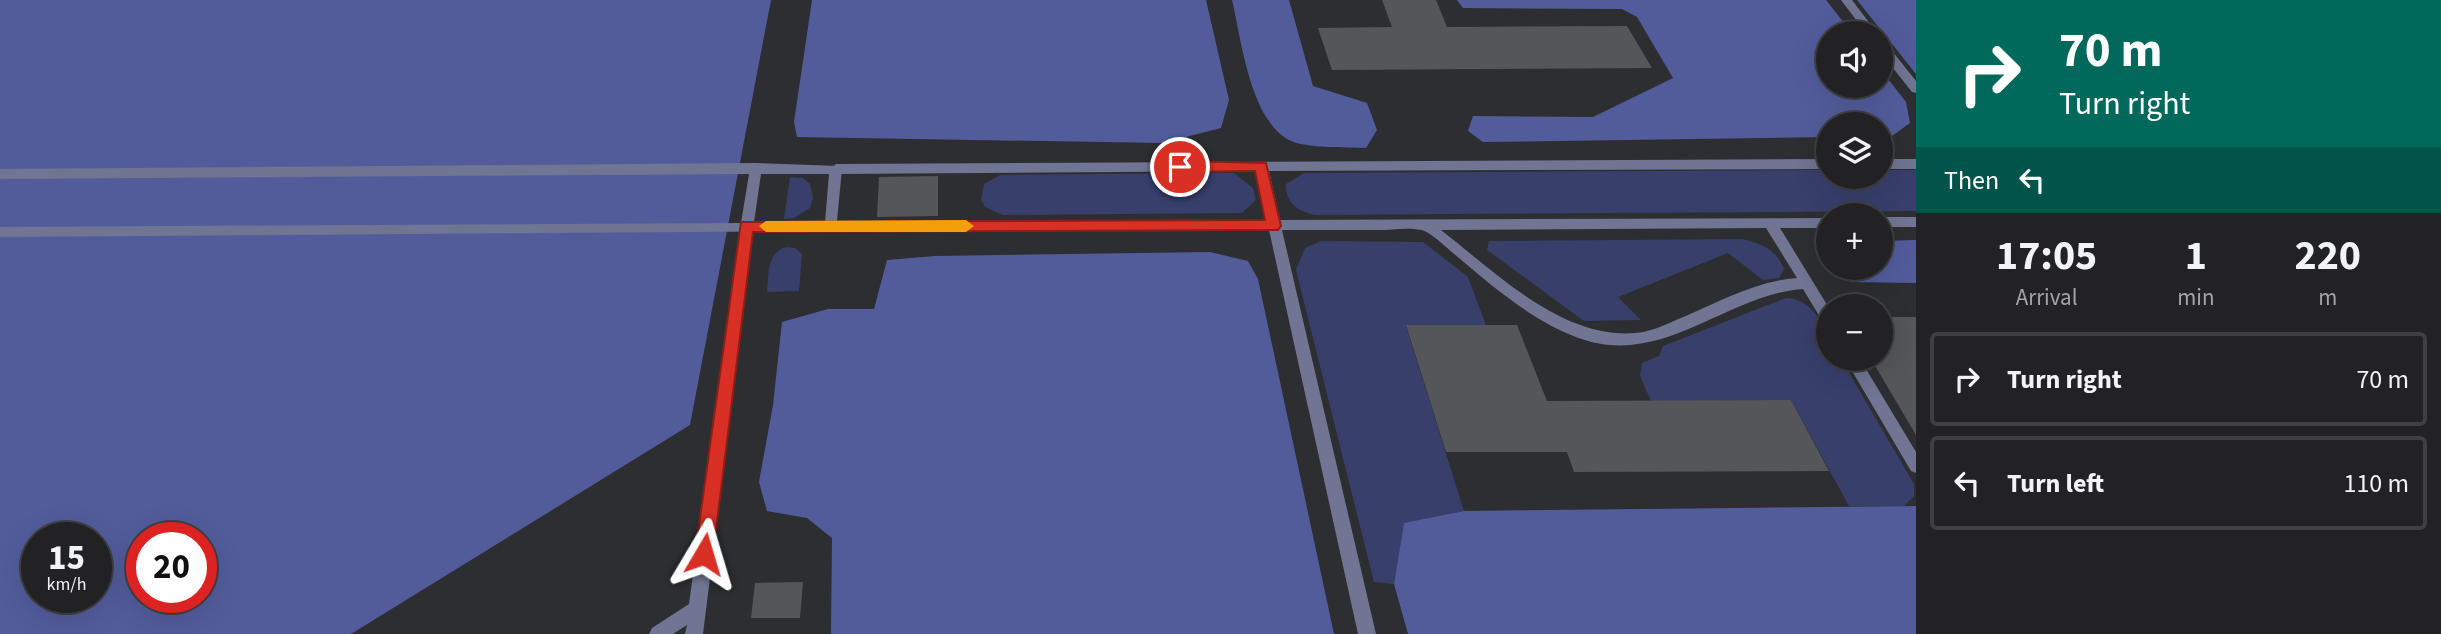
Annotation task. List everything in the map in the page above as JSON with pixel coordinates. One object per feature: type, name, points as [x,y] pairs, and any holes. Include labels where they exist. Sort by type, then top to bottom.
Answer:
[{"type":"street","points":[[1846,0],[1863,21]]},
{"type":"street","points":[[1893,60],[1916,89]]},
{"type":"street","points":[[0,174],[1816,164]]},
{"type":"street","points":[[1893,164],[1916,164]]},
{"type":"street","points":[[1261,166],[1367,634]]},
{"type":"street","points":[[694,634],[756,168]]},
{"type":"street","points":[[831,227],[836,169]]},
{"type":"street","points":[[1893,222],[1916,222]]},
{"type":"street","points":[[1770,223],[1816,298]]},
{"type":"street","points":[[0,232],[747,226],[1429,227],[1816,223]]},
{"type":"street","points":[[1429,227],[1554,321],[1592,337],[1635,339],[1689,321],[1761,288],[1807,283]]},
{"type":"street","points":[[1859,371],[1916,466]]},
{"type":"street","points":[[658,634],[697,609]]},
{"type":"shaded area","points":[[0,0],[771,0],[690,425],[351,634],[0,634]]},
{"type":"shaded area","points":[[812,0],[1206,0],[1229,100],[1221,128],[1162,143],[797,137],[794,122]]},
{"type":"shaded area","points":[[1232,0],[1289,0],[1313,86],[1367,103],[1377,130],[1366,148],[1301,144],[1284,137],[1271,123],[1252,84]]},
{"type":"shaded area","points":[[1457,0],[1826,0],[1843,21],[1816,21],[1816,98],[1893,98],[1893,85],[1906,102],[1910,123],[1893,135],[1893,112],[1816,112],[1816,137],[1483,142],[1468,131],[1473,116],[1593,117],[1673,78],[1637,17],[1622,9],[1463,8]]},
{"type":"shaded area","points":[[1857,0],[1916,0],[1916,74],[1893,45],[1893,21],[1874,21]]},
{"type":"shaded area","points":[[1816,170],[1816,189],[1893,189],[1893,170],[1916,170],[1916,211],[1893,211],[1893,203],[1816,203],[1816,212],[1316,215],[1294,206],[1286,191],[1286,184],[1304,173]]},
{"type":"shaded area","points":[[1234,173],[1253,188],[1256,200],[1242,213],[1003,215],[985,207],[981,200],[984,184],[1000,175]]},
{"type":"shaded area","points":[[790,177],[803,178],[810,184],[813,198],[810,208],[794,218],[784,219]]},
{"type":"shaded area","points":[[1742,239],[1762,245],[1777,257],[1784,269],[1779,278],[1763,280],[1728,253],[1618,297],[1641,320],[1584,321],[1487,250],[1489,241]]},
{"type":"shaded area","points":[[1916,240],[1916,283],[1849,280],[1893,280],[1893,241]]},
{"type":"shaded area","points":[[1321,241],[1423,242],[1468,277],[1486,325],[1406,326],[1464,511],[1404,524],[1394,584],[1374,582],[1296,270],[1305,248]]},
{"type":"shaded area","points":[[786,247],[795,248],[802,254],[799,291],[767,292],[772,259]]},
{"type":"shaded area","points":[[1210,252],[1248,261],[1258,279],[1334,634],[831,634],[832,538],[807,518],[767,511],[759,482],[773,405],[782,322],[828,309],[874,309],[887,260],[935,256]]},
{"type":"shaded area","points":[[1786,298],[1805,304],[1816,315],[1816,371],[1848,371],[1914,484],[1914,496],[1904,506],[1849,506],[1791,400],[1651,401],[1640,376],[1642,363],[1659,356],[1663,346]]},
{"type":"shaded area","points":[[1916,506],[1916,634],[1408,634],[1394,584],[1404,523],[1464,511]]},
{"type":"building","points":[[1382,0],[1436,0],[1447,27],[1627,26],[1652,68],[1332,70],[1318,28],[1392,27]]},
{"type":"building","points":[[938,176],[938,216],[877,217],[879,177]]},
{"type":"building","points":[[1893,317],[1916,317],[1916,435],[1878,371],[1893,371]]},
{"type":"building","points":[[1406,325],[1517,325],[1547,401],[1791,400],[1829,471],[1574,472],[1567,452],[1446,452]]},
{"type":"building","points":[[803,582],[800,618],[751,618],[755,583]]},
{"type":"slow traffic","points":[[766,226],[966,226]]},
{"type":"route","points":[[704,554],[747,226],[1273,226],[1261,166],[1180,167]]}]
